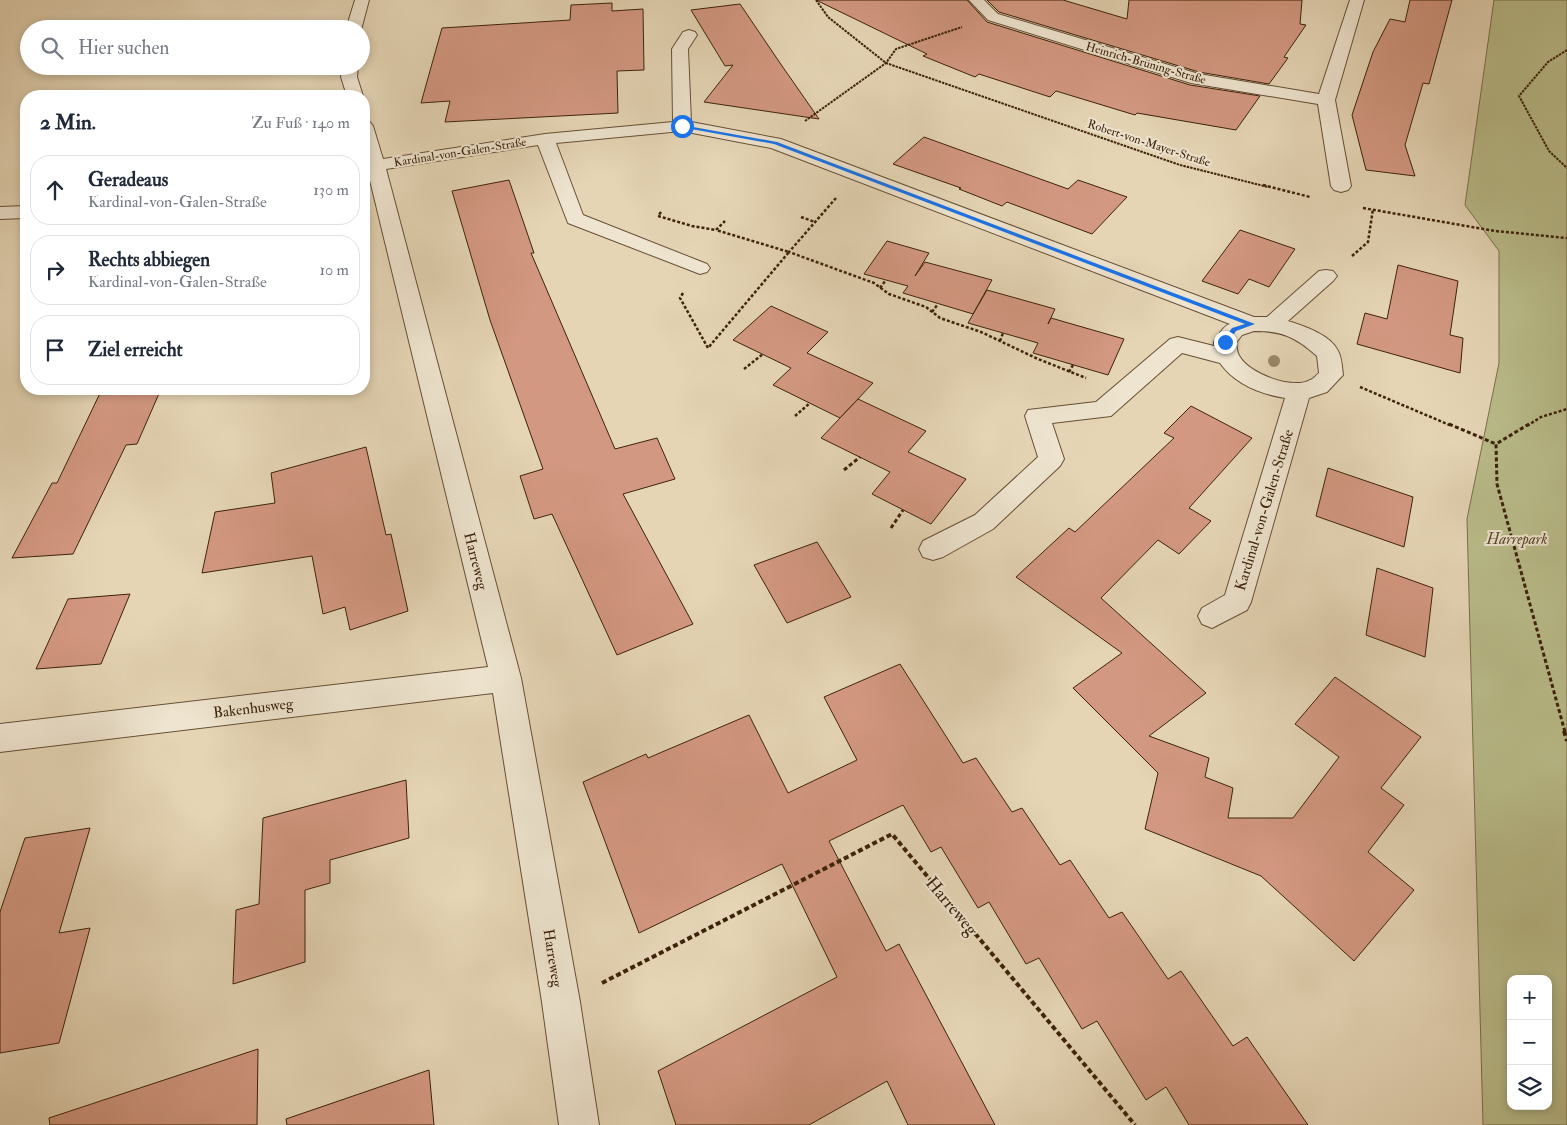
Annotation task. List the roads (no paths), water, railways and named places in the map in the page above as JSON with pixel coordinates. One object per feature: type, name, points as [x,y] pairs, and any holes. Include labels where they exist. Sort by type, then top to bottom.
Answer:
[{"type":"street","points":[[356,20],[362,0]]},
{"type":"street","name":"Heinrich-Brüning-Straße","points":[[976,0],[993,17],[1197,79],[1326,100]]},
{"type":"street","points":[[1341,186],[1326,100],[1357,0]]},
{"type":"street","points":[[682,126],[680,49],[689,35]]},
{"type":"street","points":[[349,75],[353,90]]},
{"type":"street","name":"Kardinal-von-Galen-Straße","points":[[370,166],[545,139],[682,126],[775,143],[1262,324],[1305,334],[1328,353],[1331,375],[1319,386],[1299,391],[1236,602],[1212,616]]},
{"type":"street","name":"Kardinal-von-Galen-Straße","points":[[545,139],[575,220],[700,268]]},
{"type":"street","name":"Harreweg","points":[[370,166],[506,678],[561,1002],[579,1125]]},
{"type":"street","points":[[0,213],[20,212]]},
{"type":"street","points":[[1299,391],[1270,387],[1243,374],[1228,357],[1225,342],[1234,330],[1262,324],[1326,276]]},
{"type":"street","points":[[933,549],[984,522],[1051,459],[1037,416],[1102,410],[1178,344],[1228,357]]},
{"type":"street","name":"Bakenhusweg","points":[[0,738],[506,678]]},
{"type":"park label","name":"Harrepark","points":[[1517,539]]}]
